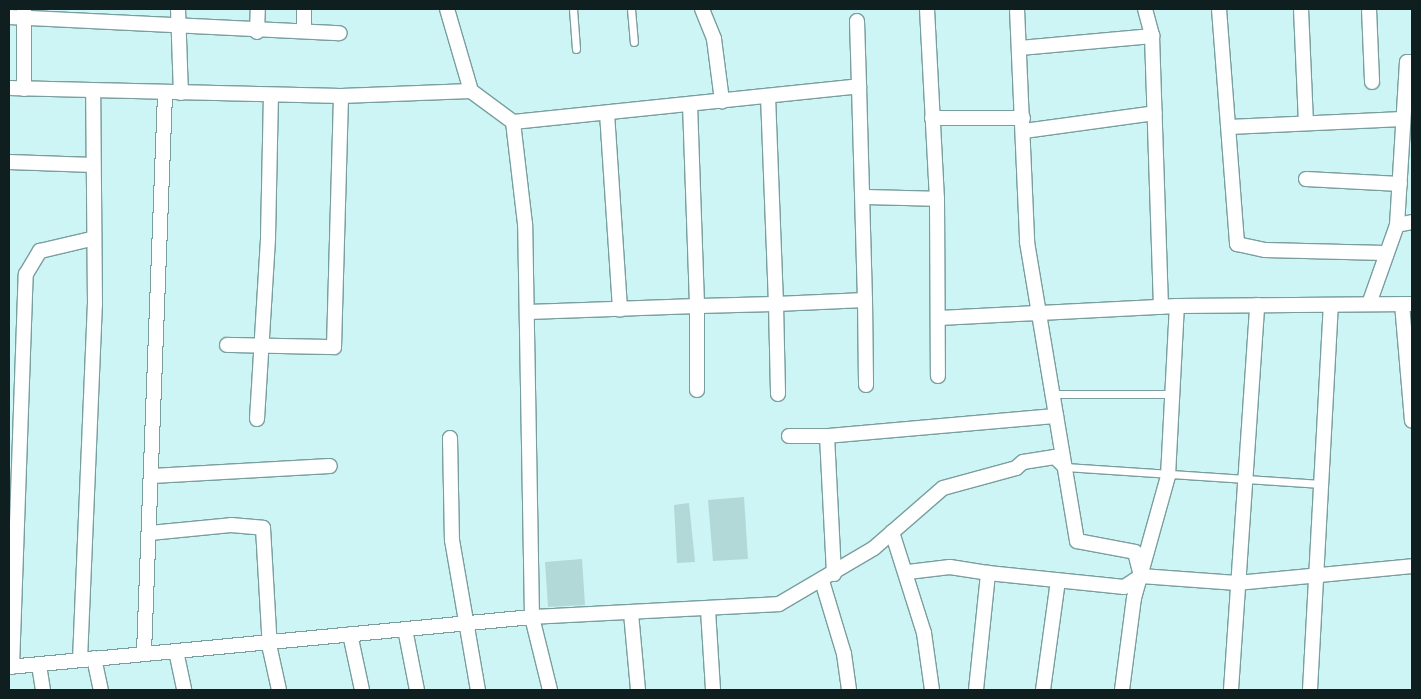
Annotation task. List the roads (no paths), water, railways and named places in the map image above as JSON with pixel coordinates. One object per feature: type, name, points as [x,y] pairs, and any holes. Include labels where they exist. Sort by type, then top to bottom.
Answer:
[{"type":"street","points":[[178,9],[181,94]]},
{"type":"street","points":[[257,32],[258,9]]},
{"type":"street","points":[[304,9],[304,30]]},
{"type":"street","points":[[447,9],[471,91],[513,122],[859,86]]},
{"type":"street","points":[[702,9],[714,39],[722,101]]},
{"type":"street","points":[[927,9],[936,199],[938,376]]},
{"type":"street","points":[[1017,9],[1024,124],[1027,242],[1037,314],[1053,394],[1077,541],[1135,552],[1141,576]]},
{"type":"street","points":[[1145,9],[1152,36],[1161,307]]},
{"type":"street","points":[[1219,9],[1240,248],[1385,253]]},
{"type":"street","points":[[1301,9],[1306,122]]},
{"type":"street","points":[[1369,9],[1372,82]]},
{"type":"street","points":[[24,13],[24,89]]},
{"type":"street","points":[[9,17],[24,13],[257,32],[304,30],[340,33]]},
{"type":"street","points":[[857,21],[863,197],[866,385]]},
{"type":"street","points":[[1020,48],[1152,36]]},
{"type":"street","points":[[1369,304],[1385,253],[1397,226],[1407,62],[1412,62]]},
{"type":"street","points":[[9,88],[181,94],[341,96],[471,91]]},
{"type":"street","points":[[80,660],[95,304],[92,239],[93,91]]},
{"type":"street","points":[[144,653],[165,93]]},
{"type":"street","points":[[256,419],[258,347],[268,237],[271,95]]},
{"type":"street","points":[[227,345],[334,347],[341,96]]},
{"type":"street","points":[[768,96],[778,394]]},
{"type":"street","points":[[690,104],[697,306],[697,390]]},
{"type":"street","points":[[607,113],[620,310]]},
{"type":"street","points":[[932,118],[1024,124],[1155,113]]},
{"type":"street","points":[[1229,127],[1403,119]]},
{"type":"street","points":[[513,122],[525,224],[532,617],[550,690]]},
{"type":"street","points":[[9,162],[93,165]]},
{"type":"street","points":[[1306,180],[1400,184]]},
{"type":"street","points":[[863,197],[936,199]]},
{"type":"street","points":[[1397,226],[1412,222]]},
{"type":"street","points":[[92,239],[40,251],[33,258],[26,274],[14,348],[10,667],[532,617],[708,610],[779,604],[828,577],[892,532],[943,488],[1055,457],[1065,467]]},
{"type":"street","points":[[528,312],[865,300]]},
{"type":"street","points":[[938,318],[1176,306],[1256,305],[1331,307],[1407,304],[1412,421]]},
{"type":"street","points":[[1230,690],[1256,305]]},
{"type":"street","points":[[1122,690],[1127,634],[1168,476],[1176,306]]},
{"type":"street","points":[[1310,690],[1331,307]]},
{"type":"street","points":[[789,436],[827,436],[1056,416]]},
{"type":"street","points":[[827,436],[828,577],[844,654],[849,690]]},
{"type":"street","points":[[450,438],[452,540],[464,623],[478,690]]},
{"type":"street","points":[[152,476],[330,466]]},
{"type":"street","points":[[150,533],[231,525],[263,528],[272,641],[279,690]]},
{"type":"street","points":[[892,532],[908,572],[932,690]]},
{"type":"street","points":[[908,572],[950,567],[988,573],[1124,587],[1141,576],[1236,583],[1412,566]]},
{"type":"street","points":[[976,690],[988,573]]},
{"type":"street","points":[[1043,690],[1058,581]]},
{"type":"street","points":[[708,610],[713,690]]},
{"type":"street","points":[[631,613],[638,690]]},
{"type":"street","points":[[405,629],[417,690]]},
{"type":"street","points":[[350,634],[362,690]]},
{"type":"street","points":[[176,650],[184,690]]},
{"type":"street","points":[[94,658],[100,690]]},
{"type":"street","points":[[39,664],[43,690]]},
{"type":"lane","points":[[573,9],[576,49]]},
{"type":"lane","points":[[631,9],[634,42]]},
{"type":"lane","points":[[1053,394],[1172,394]]},
{"type":"lane","points":[[1065,467],[1168,476],[1321,484]]}]
